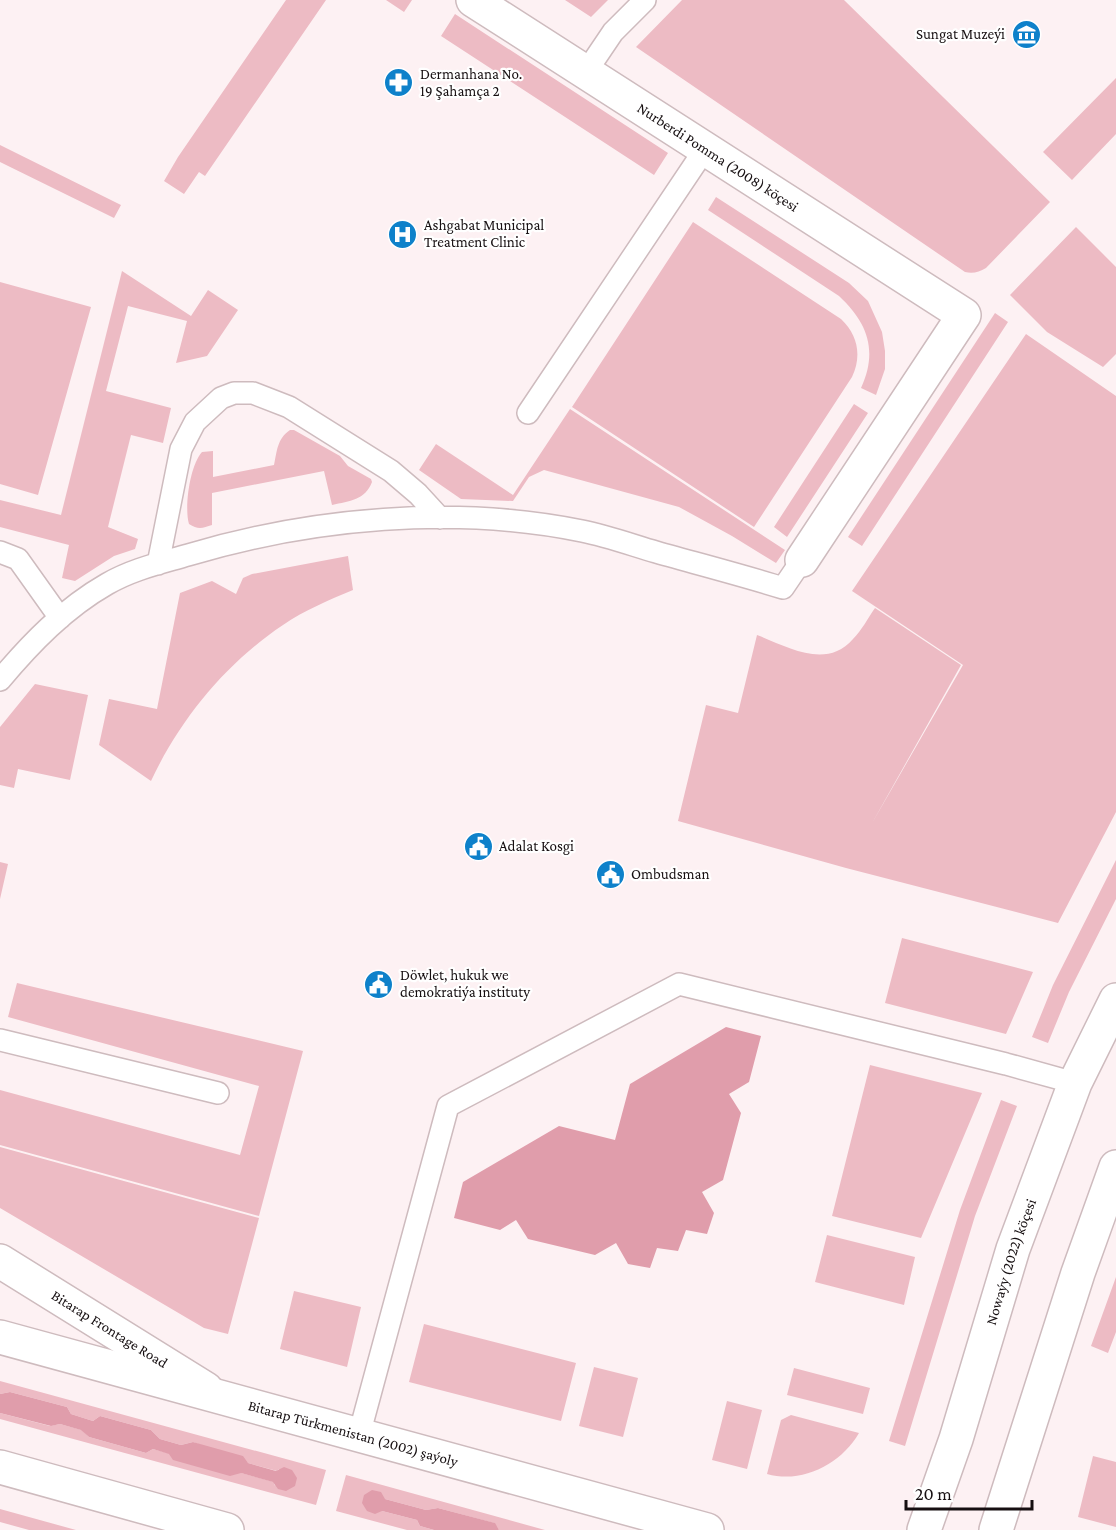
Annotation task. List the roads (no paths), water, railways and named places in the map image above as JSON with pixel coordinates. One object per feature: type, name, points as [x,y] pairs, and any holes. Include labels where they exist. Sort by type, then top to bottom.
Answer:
[{"type":"main road","name":"Nurberdi Pomma (2008) köçesi","points":[[473,0],[964,315],[802,560]]},
{"type":"main road","name":"Nowaýy (2022) köçesi","points":[[924,1530],[956,1439],[1013,1249],[1076,1083],[1116,1000]]},
{"type":"main road","points":[[996,1530],[1078,1273],[1116,1167]]},
{"type":"main road","name":"Bitarap Frontage Road","points":[[0,1261],[218,1397]]},
{"type":"main road","name":"Bitarap Türkmenistan (2002) şaýoly","points":[[0,1337],[707,1530]]},
{"type":"main road","points":[[0,1467],[160,1521],[227,1530]]},
{"type":"lane","points":[[586,72],[613,32],[645,0]]},
{"type":"lane","points":[[528,413],[705,149]]},
{"type":"lane","points":[[158,564],[181,449],[195,422],[220,398],[234,393],[254,393],[289,407],[391,471],[418,494],[440,518]]},
{"type":"lane","points":[[0,680],[34,641],[60,618],[107,584],[146,567],[213,548],[274,534],[341,523],[440,518],[530,522],[584,531],[783,588],[802,560]]},
{"type":"lane","points":[[0,552],[18,559],[60,618]]},
{"type":"lane","points":[[359,1435],[448,1106],[679,984],[1076,1083]]},
{"type":"lane","points":[[0,1040],[218,1093]]},
{"type":"place","name":"Sungat Muzeýi","points":[[1026,34]]},
{"type":"place","name":"Dermanhana No. 19 Şahamça 2","points":[[399,83]]},
{"type":"place","name":"Ashgabat Municipal Treatment Clinic","points":[[403,234]]},
{"type":"place","name":"Adalat Kosgi","points":[[478,846]]},
{"type":"place","name":"Ombudsman","points":[[610,874]]},
{"type":"place","name":"Döwlet, hukuk we demokratiýa instituty","points":[[379,984]]}]
